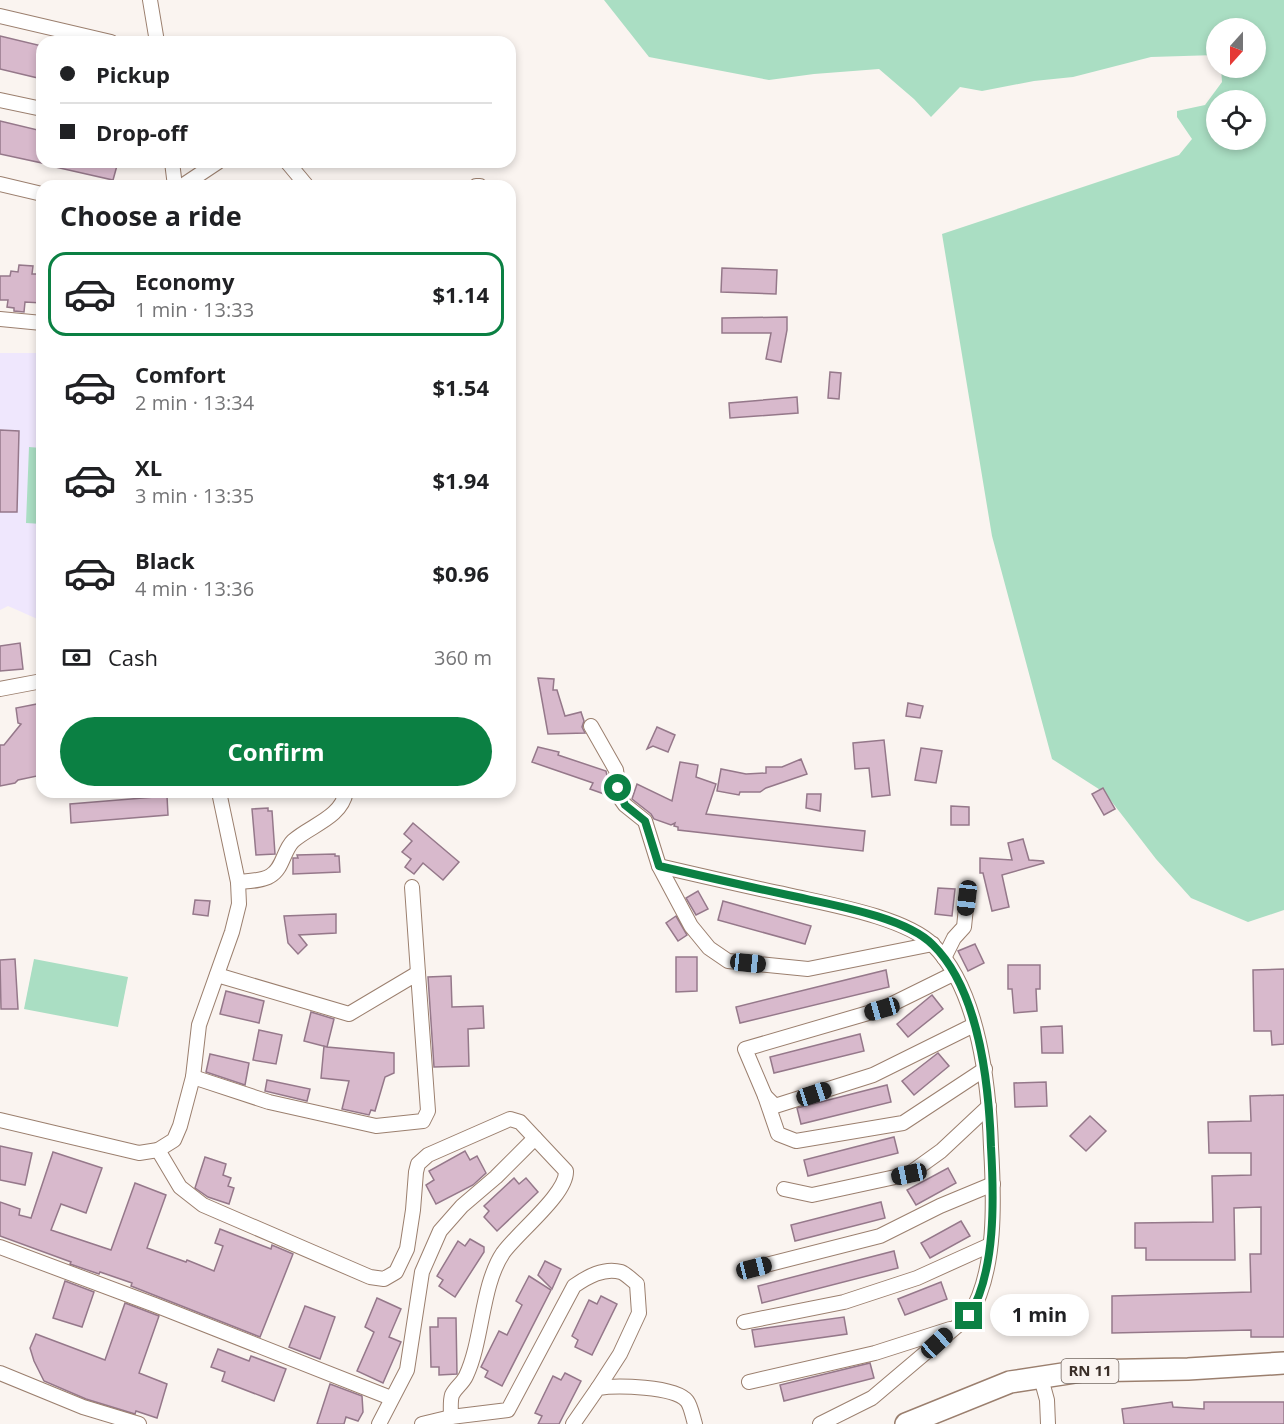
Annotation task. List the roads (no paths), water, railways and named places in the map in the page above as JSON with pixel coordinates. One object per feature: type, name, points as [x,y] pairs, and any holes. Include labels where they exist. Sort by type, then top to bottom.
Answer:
[{"type":"main road","name":"RN 11","points":[[906,1424],[1010,1382],[1082,1371],[1284,1363]]},
{"type":"street","points":[[150,0],[156,36]]},
{"type":"street","points":[[0,16],[85,36]]},
{"type":"street","points":[[0,100],[36,108]]},
{"type":"street","points":[[191,180],[209,168]]},
{"type":"street","points":[[0,184],[36,193]]},
{"type":"street","points":[[0,319],[36,322]]},
{"type":"street","points":[[0,689],[36,682]]},
{"type":"street","points":[[591,726],[616,770],[621,798],[625,805],[645,821],[659,866],[691,926],[709,948],[728,961],[808,969],[933,944]]},
{"type":"street","points":[[0,1120],[139,1153],[158,1150],[174,1140],[193,1077],[199,1025],[232,932],[239,904],[238,882],[220,798]]},
{"type":"street","points":[[238,882],[269,878],[290,845],[300,835],[334,813],[342,805],[344,798]]},
{"type":"street","points":[[659,866],[874,915],[916,933],[933,944],[944,958],[967,1001],[974,1025],[985,1069],[990,1106],[993,1184],[990,1245],[979,1301],[969,1316],[872,1398],[820,1424]]},
{"type":"street","points":[[193,1077],[268,1102],[376,1126],[423,1121],[428,1112],[412,887]]},
{"type":"street","points":[[944,958],[954,938],[964,927],[967,898]]},
{"type":"street","points":[[217,975],[349,1014],[418,974]]},
{"type":"street","points":[[953,974],[882,1009],[745,1049],[778,1134],[796,1141],[903,1123],[985,1069]]},
{"type":"street","points":[[765,1096],[775,1106],[873,1075],[974,1025]]},
{"type":"street","points":[[784,1189],[812,1195],[909,1174],[941,1151],[990,1106]]},
{"type":"street","points":[[158,1150],[180,1187],[203,1206],[369,1277],[384,1279],[396,1272],[407,1249],[418,1164],[428,1155],[510,1119],[520,1122],[566,1171],[566,1179],[559,1191],[502,1254],[488,1288],[478,1338],[466,1377],[452,1395],[451,1418]]},
{"type":"street","points":[[379,1424],[407,1370],[422,1272],[440,1231],[462,1206],[535,1138]]},
{"type":"street","points":[[754,1268],[880,1236],[940,1206],[993,1184]]},
{"type":"street","points":[[744,1322],[844,1302],[917,1278],[990,1245]]},
{"type":"street","points":[[0,1247],[391,1398]]},
{"type":"street","points":[[422,1424],[508,1410],[574,1286],[588,1276],[607,1271],[622,1272],[637,1284],[639,1313],[620,1354],[573,1424]]},
{"type":"street","points":[[749,1382],[875,1353],[954,1328]]},
{"type":"street","points":[[0,1373],[83,1407],[139,1424]]},
{"type":"street","points":[[1041,1378],[1047,1400],[1048,1424]]},
{"type":"street","points":[[598,1388],[610,1386],[647,1388],[676,1394],[687,1401],[695,1424]]}]
